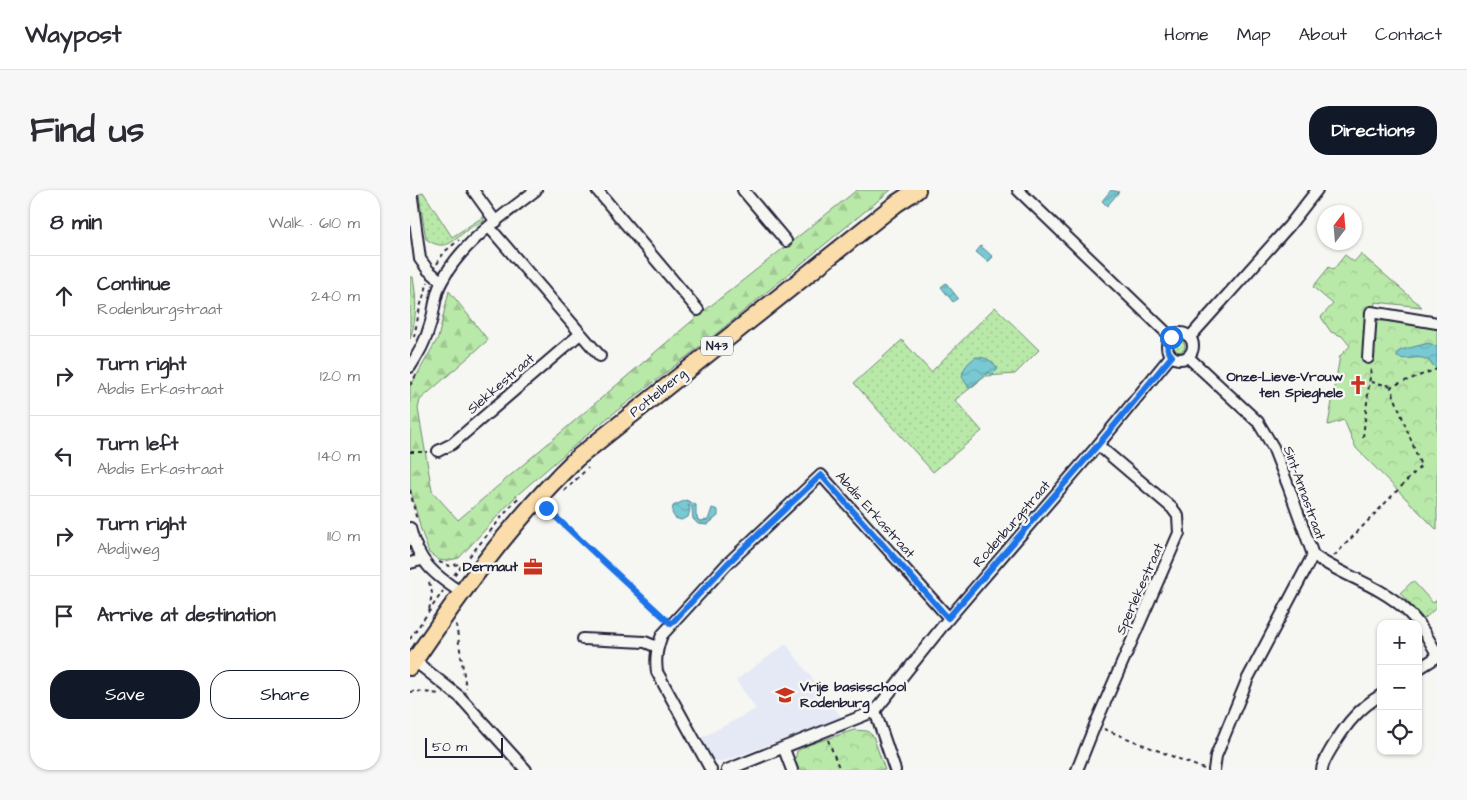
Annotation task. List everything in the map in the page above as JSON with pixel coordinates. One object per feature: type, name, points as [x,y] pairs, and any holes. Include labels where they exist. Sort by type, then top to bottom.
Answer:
[{"type":"main road","name":"Pottelberg","points":[[897,203],[909,190]]},
{"type":"main road","name":"Pottelberg","points":[[455,589],[543,501],[583,453],[897,203],[918,190]]},
{"type":"main road","name":"N43","points":[[411,659],[455,589]]},
{"type":"street","points":[[411,190],[420,259],[424,266],[442,281]]},
{"type":"street","points":[[473,190],[493,225],[580,334],[600,356]]},
{"type":"street","points":[[410,367],[425,340],[431,324],[435,300],[442,281],[471,242],[536,190]]},
{"type":"street","points":[[597,190],[698,310]]},
{"type":"street","points":[[743,190],[786,241]]},
{"type":"street","points":[[1018,190],[1171,337]]},
{"type":"street","points":[[1190,337],[1289,226],[1317,190]]},
{"type":"street","points":[[1368,358],[1372,312],[1437,323]]},
{"type":"street","name":"Slekkestraat","points":[[438,452],[452,444],[580,334]]},
{"type":"street","points":[[1176,334],[1190,337],[1193,347],[1188,357],[1181,360],[1172,356],[1167,350],[1167,344],[1171,337],[1176,334]]},
{"type":"street","name":"Rodenburgstraat","points":[[875,711],[948,618],[1098,445],[1172,356]]},
{"type":"street","name":"Sint-Annastraat","points":[[1188,357],[1258,422],[1273,447],[1313,555],[1248,678],[1216,756],[1214,770]]},
{"type":"street","name":"Sperlekestraat","points":[[1077,770],[1179,533],[1178,516],[1172,508],[1098,445]]},
{"type":"street","name":"Abdis Erkastraat","points":[[711,770],[657,672],[655,661],[657,648],[662,635],[671,624],[727,564],[821,475],[948,618]]},
{"type":"street","points":[[414,527],[414,544],[422,560],[455,589]]},
{"type":"street","points":[[1313,555],[1326,564],[1385,594],[1406,609],[1423,628],[1437,655],[1422,666]]},
{"type":"street","points":[[410,563],[422,560]]},
{"type":"street","points":[[582,639],[645,642],[657,648]]},
{"type":"street","points":[[411,659],[460,697],[526,770]]},
{"type":"street","points":[[1322,770],[1324,761],[1352,718],[1377,697]]},
{"type":"street","points":[[727,770],[784,749],[875,711],[895,770]]},
{"type":"street","points":[[784,749],[792,770]]},
{"type":"path","points":[[413,341],[420,307],[432,274]]},
{"type":"path","points":[[1363,437],[1371,382],[1372,366],[1368,358]]},
{"type":"path","points":[[1371,382],[1392,386],[1437,369]]},
{"type":"path","points":[[1326,564],[1421,466],[1391,388],[1392,386]]},
{"type":"path","points":[[410,452],[438,452]]},
{"type":"path","points":[[410,490],[414,527]]},
{"type":"path","points":[[410,639],[429,614],[455,589],[464,563],[516,500],[523,495]]},
{"type":"path","points":[[543,501],[671,624]]},
{"type":"path","points":[[436,561],[450,566],[464,563]]},
{"type":"path","points":[[429,581],[432,593],[429,614]]},
{"type":"path","points":[[456,622],[467,691]]},
{"type":"path","points":[[410,692],[440,694]]},
{"type":"path","points":[[1095,725],[1206,770]]},
{"type":"path","points":[[825,732],[840,770]]},
{"type":"shaded area","name":"Vrije basisschool Rodenburg","points":[[786,644],[842,718],[721,762],[714,760],[701,738],[756,709],[736,680]]},
{"type":"green space","points":[[857,190],[891,190],[717,333],[596,427],[516,496],[459,558],[445,561],[439,560],[429,553],[410,487],[410,387],[438,338],[449,291],[488,340],[420,400],[418,409],[432,491],[458,520],[699,315]]},
{"type":"green space","points":[[423,192],[452,237],[483,217],[484,221],[448,244],[438,245],[433,243],[426,239],[419,195]]},
{"type":"green space","points":[[1361,254],[1422,307],[1375,302],[1374,310],[1369,320],[1404,323],[1437,329],[1437,530],[1356,448],[1344,420],[1328,425],[1340,356],[1350,346],[1342,336],[1331,332],[1321,317],[1333,304],[1313,287],[1329,267],[1333,270],[1345,255],[1354,262]]},
{"type":"green space","points":[[410,277],[413,277],[416,301],[410,339]]},
{"type":"green space","points":[[995,307],[1039,350],[1015,374],[986,376],[955,400],[982,431],[933,472],[854,383],[902,340],[931,372]]},
{"type":"green space","points":[[1177,340],[1181,340],[1185,346],[1181,352],[1177,352],[1173,348],[1173,344]]},
{"type":"green space","points":[[1413,581],[1433,603],[1437,600],[1437,607],[1424,619],[1400,593]]},
{"type":"green space","points":[[854,730],[867,731],[873,736],[885,770],[799,770],[795,760],[797,751],[808,745]]},
{"type":"water","points":[[1111,190],[1119,192],[1107,206],[1102,201]]},
{"type":"water","points":[[981,246],[993,257],[988,262],[976,252]]},
{"type":"water","points":[[946,283],[958,298],[953,302],[941,287]]},
{"type":"water","points":[[1429,343],[1437,347],[1437,369],[1423,358],[1404,359],[1397,357],[1398,352],[1401,350]]},
{"type":"water","points":[[976,357],[989,360],[998,369],[992,375],[989,372],[969,388],[962,377],[966,366]]},
{"type":"water","points":[[686,500],[696,505],[696,515],[699,521],[708,520],[712,508],[718,510],[718,516],[707,525],[698,524],[693,519],[692,508],[688,505],[690,510],[688,517],[681,520],[675,518],[672,513],[673,506]]},
{"type":"place","name":"Onze-Lieve-Vrouw ten Spieghele","points":[[1358,385]]},
{"type":"place","name":"Dermaut","points":[[533,567]]},
{"type":"place","name":"Vrije basisschool Rodenburg","points":[[785,695]]},
{"type":"route","points":[[546,508],[671,624],[727,564],[821,475],[948,618],[1098,445],[1172,356],[1167,350],[1167,344],[1171,337]]}]
